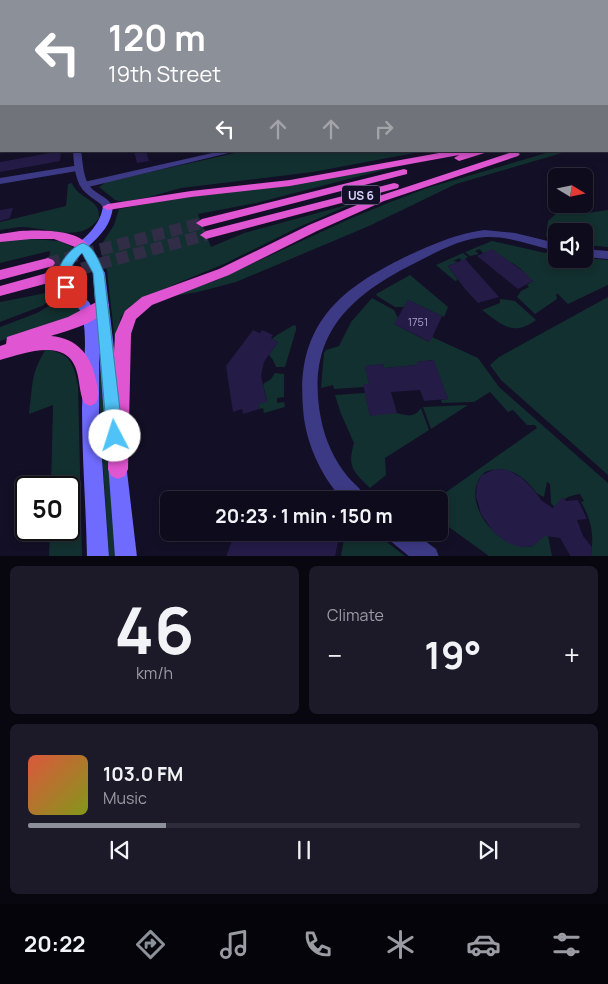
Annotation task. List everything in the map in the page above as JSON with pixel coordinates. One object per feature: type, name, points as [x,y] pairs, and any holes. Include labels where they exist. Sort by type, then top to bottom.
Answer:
[{"type":"highway","points":[[108,207],[183,195],[290,183],[461,152]]},
{"type":"highway","name":"US 6","points":[[202,223],[483,152]]},
{"type":"highway","points":[[118,469],[123,334],[128,319],[136,308],[151,300],[224,272],[313,228],[372,202],[520,152]]},
{"type":"highway","name":"US 6","points":[[206,235],[520,152]]},
{"type":"highway","points":[[0,238],[29,235],[46,236],[68,239],[83,246]]},
{"type":"highway","points":[[0,275],[48,263]]},
{"type":"highway","points":[[0,291],[47,278]]},
{"type":"highway","points":[[0,346],[96,310]]},
{"type":"highway","points":[[0,353],[51,343],[68,347],[82,361],[90,397]]},
{"type":"main road","points":[[108,207],[105,224],[68,262],[63,279],[65,285],[96,310],[118,469],[126,556]]},
{"type":"main road","points":[[83,246],[98,271],[90,397],[98,556]]},
{"type":"street","points":[[77,152],[84,184],[89,191],[103,199],[108,207]]},
{"type":"street","points":[[84,184],[228,152]]},
{"type":"street","points":[[0,181],[80,168]]},
{"type":"street","points":[[347,491],[340,484],[324,457],[314,428],[308,396],[312,352],[317,339],[331,317],[355,292],[396,266],[464,238],[474,235],[501,234],[548,245]]},
{"type":"street","points":[[593,254],[608,255]]},
{"type":"street","points":[[407,541],[428,556]]},
{"type":"green space","points":[[240,152],[420,152],[313,172],[181,188],[123,202],[115,200],[99,187],[106,182]]},
{"type":"green space","points":[[550,152],[566,152],[456,184],[369,226],[236,282],[198,292],[167,297],[215,281],[347,220],[427,188]]},
{"type":"green space","points":[[395,167],[256,203],[198,214],[211,247],[244,233],[354,203],[297,228],[224,264],[144,297],[130,307],[121,317],[115,342],[107,271],[101,253],[103,242],[114,225],[119,209]]},
{"type":"green space","points":[[72,183],[75,189],[93,203],[99,211],[99,218],[92,226],[74,233],[23,227],[0,230],[0,222],[66,206],[68,184]]},
{"type":"green space","points":[[608,210],[608,247],[593,246],[593,223],[548,223],[548,238],[546,236],[548,221],[557,213]]},
{"type":"green space","points":[[18,238],[59,241],[73,247],[64,291],[42,306],[0,322],[0,302],[46,293],[50,251],[0,263],[0,240]]},
{"type":"green space","points":[[492,241],[545,253],[548,252],[548,268],[593,268],[593,259],[608,260],[608,285],[568,304],[556,294],[557,299],[535,314],[517,297],[533,281],[520,269],[512,263],[485,254],[480,249],[475,251],[479,254],[470,256],[465,252]]},
{"type":"green space","points":[[463,253],[468,257],[466,260],[461,261],[460,258],[453,261],[458,262],[448,266],[458,280],[455,281],[436,265]]},
{"type":"green space","points":[[410,275],[448,307],[444,317],[408,300],[404,307],[395,307],[377,296],[376,294]]},
{"type":"green space","points":[[67,295],[80,305],[81,314],[0,341],[0,327],[37,313]]},
{"type":"green space","points":[[608,297],[608,475],[501,380],[490,365],[499,357]]},
{"type":"green space","points":[[372,298],[394,310],[398,318],[394,324],[429,342],[432,337],[478,358],[499,387],[608,483],[608,556],[591,556],[591,528],[588,516],[581,502],[584,501],[580,494],[566,498],[556,509],[551,503],[550,484],[547,482],[544,497],[537,493],[520,476],[509,471],[497,469],[485,472],[477,483],[475,496],[478,509],[495,533],[507,541],[520,546],[533,546],[544,535],[548,536],[552,556],[489,556],[448,526],[448,491],[537,428],[535,425],[527,425],[513,410],[508,412],[490,392],[474,402],[442,403],[441,400],[448,399],[433,360],[417,362],[418,365],[384,368],[383,364],[365,366],[369,384],[364,384],[364,387],[334,389],[333,385],[321,388],[324,353],[326,350],[339,346],[351,322]]},
{"type":"green space","points":[[500,299],[515,301],[536,320],[521,328],[508,327],[482,310],[500,303]]},
{"type":"green space","points":[[93,316],[97,323],[116,556],[109,556]]},
{"type":"green space","points":[[294,325],[296,330],[285,367],[276,367],[269,355],[278,342],[272,339]]},
{"type":"green space","points":[[46,349],[61,354],[70,360],[78,386],[82,556],[49,556],[50,541],[80,541],[80,476],[51,476],[53,405],[29,414],[35,373]]},
{"type":"green space","points":[[275,373],[284,374],[284,397],[277,398],[277,403],[284,402],[285,407],[264,413],[263,408],[259,409],[258,404],[267,401],[263,384],[271,379]]},
{"type":"green space","points":[[365,393],[370,415],[392,413],[412,415],[421,408],[429,430],[385,458],[386,475],[370,488],[353,468],[351,458],[354,443],[335,395]]},
{"type":"green space","points":[[468,405],[431,429],[423,407]]},
{"type":"green space","points":[[344,541],[385,541],[405,556],[341,556]]},
{"type":"building","points":[[61,152],[60,161],[0,172],[0,162]]},
{"type":"building","points":[[134,152],[146,152],[149,161],[137,163]]},
{"type":"building","points":[[13,208],[10,218],[0,221],[0,210]]},
{"type":"building","points":[[492,249],[524,272],[533,281],[518,289],[477,256]]},
{"type":"building","points":[[465,259],[499,297],[478,303],[465,289],[448,266]]},
{"type":"building","points":[[408,300],[442,316],[430,342],[394,324]]},
{"type":"building","points":[[253,330],[260,333],[262,330],[273,335],[271,338],[278,342],[264,362],[261,376],[267,402],[258,404],[259,409],[243,414],[242,409],[233,412],[226,366]]},
{"type":"building","points":[[434,360],[448,399],[424,401],[420,390],[391,392],[397,413],[370,416],[363,384],[369,384],[365,366],[383,364],[384,368],[418,365],[416,362]]},
{"type":"building","points":[[495,469],[508,470],[522,478],[542,501],[553,508],[563,497],[566,501],[578,500],[587,519],[577,520],[583,536],[592,547],[591,556],[570,556],[560,538],[545,536],[533,546],[521,547],[508,543],[494,533],[481,514],[476,496],[477,484],[482,475]]},
{"type":"building","points":[[232,541],[338,541],[335,556],[226,556]]},
{"type":"tunnel","points":[[48,263],[202,223]]},
{"type":"tunnel","points":[[47,278],[206,235]]},
{"type":"route","points":[[66,287],[63,279],[65,268],[74,254],[83,246],[96,266],[98,273],[115,436]]}]
